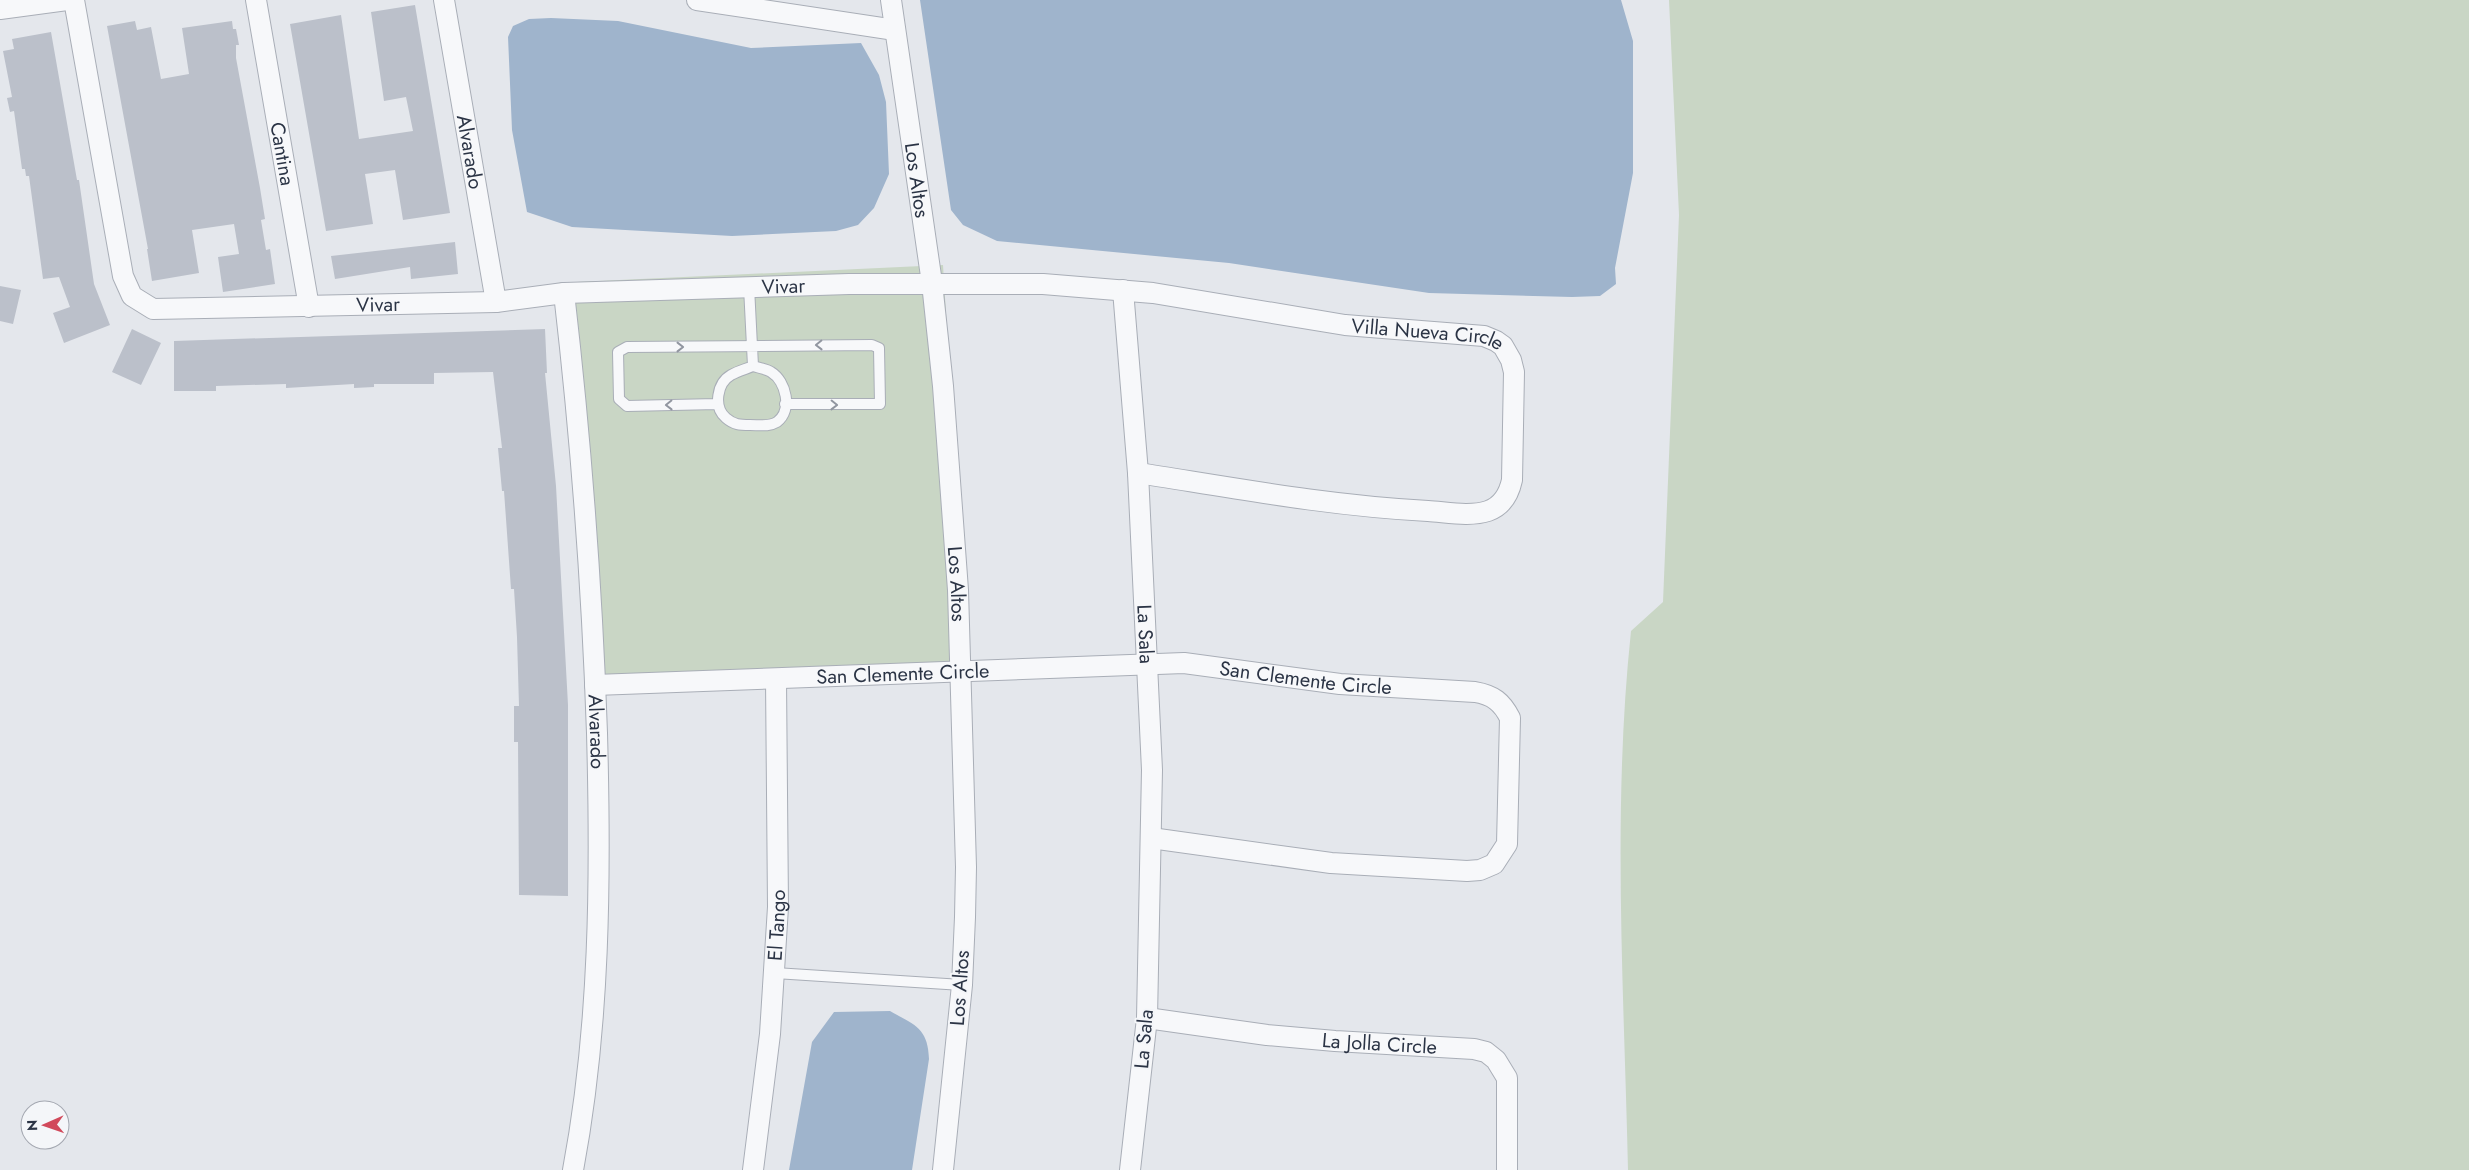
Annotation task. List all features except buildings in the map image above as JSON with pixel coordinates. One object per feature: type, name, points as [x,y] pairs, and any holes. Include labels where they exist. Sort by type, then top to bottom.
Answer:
[{"type":"street","points":[[0,9],[68,0]]},
{"type":"street","name":"Vivar","points":[[74,0],[123,276],[132,296],[145,306],[162,310],[496,302],[564,292],[932,283]]},
{"type":"street","name":"Cantina","points":[[256,0],[310,307]]},
{"type":"street","name":"Alvarado","points":[[444,0],[496,302]]},
{"type":"street","points":[[697,0],[895,30]]},
{"type":"street","name":"Los Altos","points":[[890,0],[932,283],[951,485],[961,673],[966,867],[962,985],[943,1170]]},
{"type":"street","points":[[932,283],[1043,284],[1123,290]]},
{"type":"street","name":"Villa Nueva Circle","points":[[1123,290],[1345,325],[1484,336],[1503,346],[1511,360],[1514,372],[1512,480],[1501,503],[1488,511],[1474,513],[1395,509],[1313,501],[1138,474]]},
{"type":"street","name":"La Sala","points":[[1123,290],[1138,474],[1152,770],[1147,1018],[1130,1170]]},
{"type":"street","name":"Alvarado","points":[[564,292],[586,509],[599,790],[596,952],[589,1043],[573,1170]]},
{"type":"street","name":"San Clemente Circle","points":[[595,685],[1200,664],[1340,684],[1475,692],[1493,697],[1500,702],[1510,718],[1508,836],[1499,859],[1487,867],[1467,870],[1331,863],[1151,838]]},
{"type":"street","name":"El Tango","points":[[753,1170],[761,1119],[775,973],[779,849],[776,679]]},
{"type":"street","name":"La Jolla Circle","points":[[1147,1018],[1325,1041],[1480,1050],[1501,1065],[1507,1078],[1507,1170]]},
{"type":"lane","points":[[749,287],[753,366]]},
{"type":"lane","points":[[718,404],[627,406],[619,399],[618,352],[627,347],[872,345],[879,348],[880,404],[785,404]]},
{"type":"lane","points":[[753,366],[771,371],[782,381],[786,396],[784,411],[777,421],[768,425],[735,425],[724,416],[718,404],[720,390],[730,375],[753,366]]},
{"type":"lane","points":[[775,973],[962,985]]},
{"type":"green space","points":[[1669,0],[2469,0],[2469,1170],[1628,1170],[1622,968],[1622,765],[1631,631],[1663,602],[1679,215]]},
{"type":"green space","points":[[943,265],[968,667],[591,691],[555,283]]},
{"type":"water","points":[[920,0],[1621,0],[1633,41],[1633,173],[1615,268],[1616,284],[1600,296],[1429,293],[1229,263],[997,241],[963,225],[951,210]]},
{"type":"water","points":[[529,19],[618,21],[751,48],[861,43],[879,75],[886,102],[889,174],[874,208],[858,225],[836,231],[732,236],[572,227],[527,212],[512,130],[508,37],[513,26]]},
{"type":"water","points":[[890,1011],[913,1024],[923,1034],[928,1049],[929,1059],[912,1170],[789,1170],[812,1042],[834,1012]]}]
